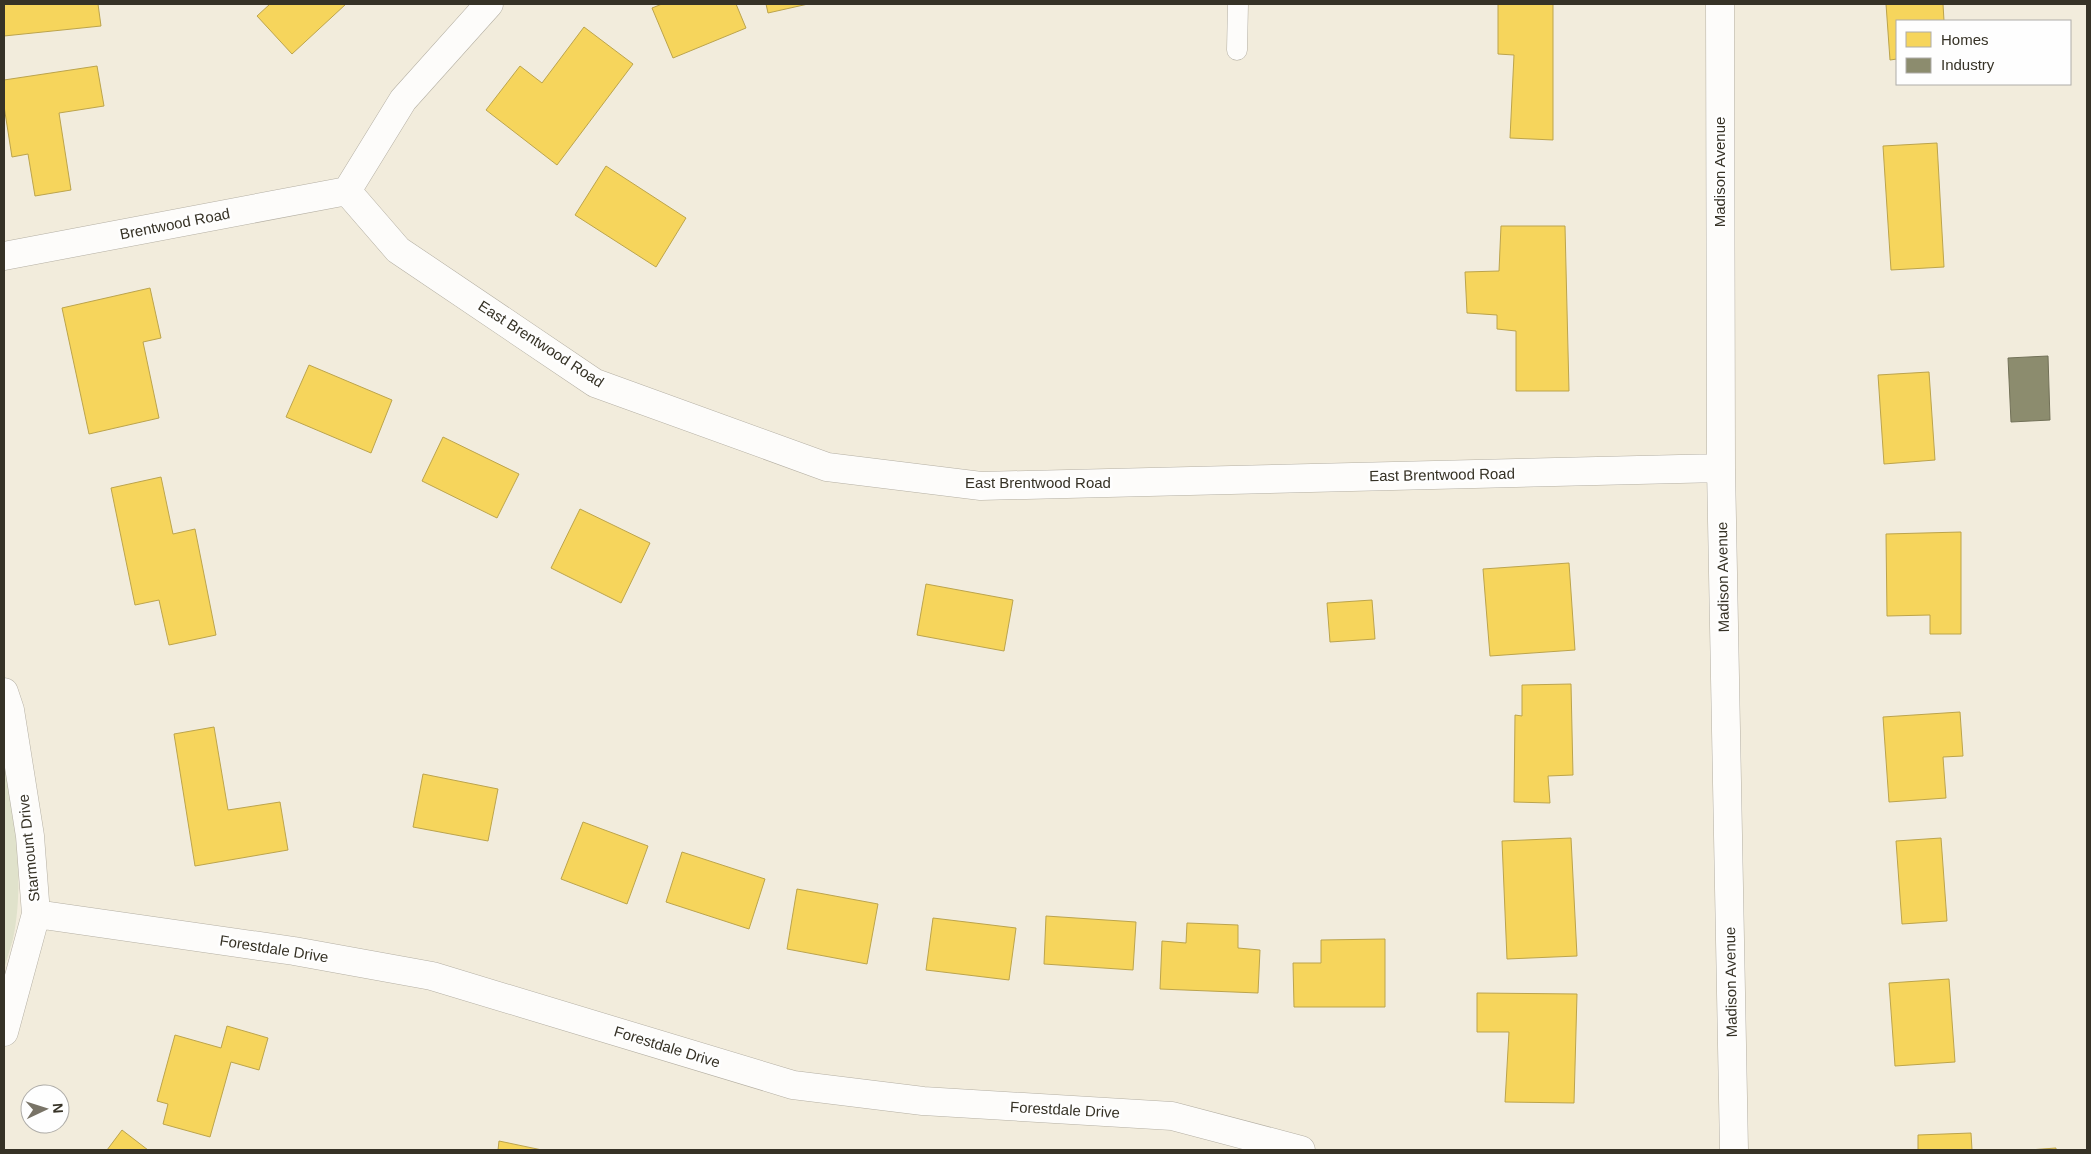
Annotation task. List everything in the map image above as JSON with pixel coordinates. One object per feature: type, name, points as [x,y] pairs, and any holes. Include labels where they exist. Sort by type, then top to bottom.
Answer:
[{"type":"street","points":[[347,191],[403,100],[489,4]]},
{"type":"street","name":"Madison Avenue","points":[[1720,4],[1721,468],[1734,1150]]},
{"type":"street","name":"Brentwood Road","points":[[4,256],[347,191]]},
{"type":"street","name":"East Brentwood Road","points":[[347,191],[398,250],[595,383],[826,467],[981,486],[1721,468]]},
{"type":"street","name":"Starmount Drive","points":[[4,692],[10,710],[30,836],[36,914],[4,1032]]},
{"type":"street","name":"Forestdale Drive","points":[[36,914],[294,951],[432,976],[793,1085],[923,1101],[1172,1116],[1301,1150]]},
{"type":"lane","points":[[1237,50],[1238,4]]},
{"type":"green space","points":[[4,752],[15,822],[18,894],[17,917],[13,939],[4,969]]},
{"type":"building: Homes","points":[[4,4],[98,4],[101,26],[4,36]]},
{"type":"building: Homes","points":[[270,4],[346,4],[292,54],[257,16]]},
{"type":"building: Homes","points":[[662,4],[736,4],[746,28],[673,58],[652,8]]},
{"type":"building: Homes","points":[[766,4],[808,4],[768,13]]},
{"type":"building: Homes","points":[[1498,4],[1553,4],[1553,140],[1510,138],[1514,55],[1498,54]]},
{"type":"building: Homes","points":[[1886,4],[1943,4],[1944,20],[1896,20],[1896,59],[1890,60]]},
{"type":"building: Homes","points":[[584,27],[633,64],[557,165],[486,110],[520,66],[542,83]]},
{"type":"building: Homes","points":[[97,66],[104,106],[59,113],[71,190],[35,196],[28,154],[12,157],[4,106],[4,80]]},
{"type":"building: Homes","points":[[1937,143],[1944,267],[1891,270],[1883,146]]},
{"type":"building: Homes","points":[[606,166],[686,218],[656,267],[575,215]]},
{"type":"building: Homes","points":[[1501,226],[1565,226],[1569,391],[1516,391],[1516,331],[1497,329],[1497,315],[1467,313],[1465,272],[1499,271]]},
{"type":"building: Homes","points":[[150,288],[161,338],[143,342],[159,418],[89,434],[62,308]]},
{"type":"building: Homes","points":[[309,365],[392,400],[371,453],[286,417]]},
{"type":"building: Homes","points":[[1929,372],[1935,460],[1884,464],[1878,375]]},
{"type":"building: Homes","points":[[443,437],[519,474],[497,518],[422,481]]},
{"type":"building: Homes","points":[[161,477],[173,534],[195,529],[216,635],[169,645],[159,600],[135,605],[111,488]]},
{"type":"building: Homes","points":[[580,509],[650,543],[621,603],[551,568]]},
{"type":"building: Homes","points":[[1961,532],[1961,634],[1930,634],[1930,615],[1887,616],[1886,534]]},
{"type":"building: Homes","points":[[1569,563],[1575,650],[1490,656],[1483,569]]},
{"type":"building: Homes","points":[[926,584],[1013,600],[1004,651],[917,635]]},
{"type":"building: Homes","points":[[1372,600],[1375,639],[1330,642],[1327,603]]},
{"type":"building: Homes","points":[[1571,684],[1573,775],[1548,776],[1550,803],[1514,802],[1515,715],[1522,716],[1522,685]]},
{"type":"building: Homes","points":[[1960,712],[1963,756],[1943,757],[1946,798],[1889,802],[1883,717]]},
{"type":"building: Homes","points":[[214,727],[228,810],[280,802],[288,850],[195,866],[174,734]]},
{"type":"building: Homes","points":[[423,774],[498,789],[488,841],[413,827]]},
{"type":"building: Homes","points":[[583,822],[648,846],[627,904],[561,879]]},
{"type":"building: Homes","points":[[1571,838],[1577,956],[1507,959],[1502,841]]},
{"type":"building: Homes","points":[[1941,838],[1947,921],[1902,924],[1896,841]]},
{"type":"building: Homes","points":[[682,852],[765,879],[749,929],[666,902]]},
{"type":"building: Homes","points":[[797,889],[878,904],[867,964],[787,949]]},
{"type":"building: Homes","points":[[1046,916],[1136,922],[1133,970],[1044,964]]},
{"type":"building: Homes","points":[[933,918],[1016,928],[1009,980],[926,970]]},
{"type":"building: Homes","points":[[1187,923],[1238,925],[1238,948],[1260,950],[1258,993],[1160,989],[1162,941],[1186,943]]},
{"type":"building: Homes","points":[[1385,939],[1385,1007],[1294,1007],[1293,963],[1321,963],[1321,940]]},
{"type":"building: Homes","points":[[1949,979],[1955,1062],[1895,1066],[1889,983]]},
{"type":"building: Homes","points":[[1477,993],[1577,994],[1574,1103],[1505,1102],[1509,1032],[1477,1032]]},
{"type":"building: Homes","points":[[227,1026],[268,1038],[259,1070],[231,1062],[210,1137],[163,1124],[168,1104],[157,1101],[175,1035],[221,1048]]},
{"type":"building: Homes","points":[[122,1130],[148,1150],[107,1150]]},
{"type":"building: Homes","points":[[1971,1133],[1972,1150],[1918,1150],[1918,1135]]},
{"type":"building: Homes","points":[[499,1141],[542,1150],[498,1150]]},
{"type":"building: Homes","points":[[2056,1148],[2056,1150],[2029,1150]]},
{"type":"building: Industry","points":[[2048,356],[2050,420],[2011,422],[2008,358]]}]
